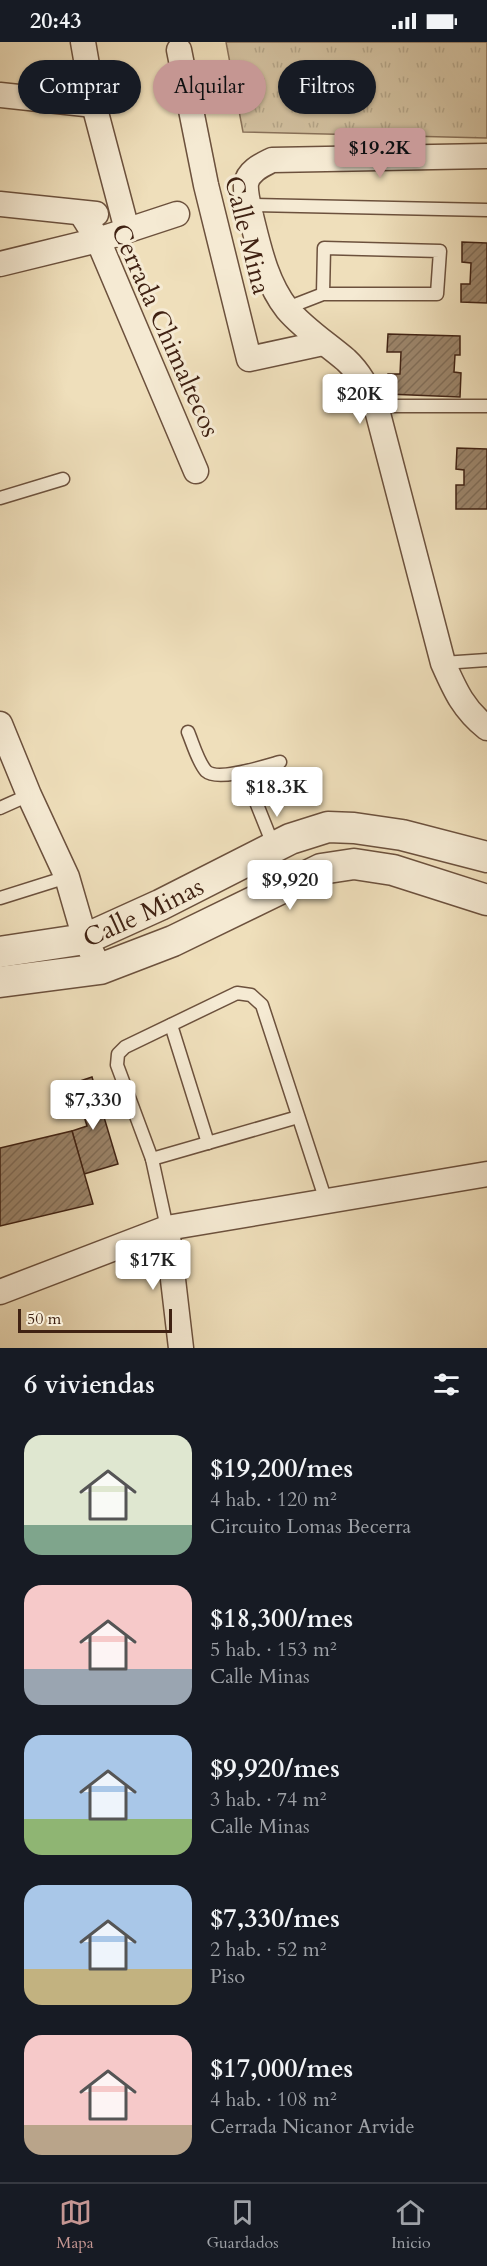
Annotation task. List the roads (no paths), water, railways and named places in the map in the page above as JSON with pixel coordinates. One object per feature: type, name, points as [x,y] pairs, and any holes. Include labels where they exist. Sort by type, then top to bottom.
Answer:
[{"type":"street","points":[[83,42],[86,60]]},
{"type":"street","name":"Calle Mina","points":[[179,50],[206,184],[249,359],[323,343]]},
{"type":"street","points":[[0,95],[18,97]]},
{"type":"street","points":[[96,114],[124,223]]},
{"type":"street","points":[[487,156],[272,160],[256,168],[246,183],[262,261],[287,308],[323,343],[346,361],[363,380],[376,405],[443,663],[460,701],[487,728]]},
{"type":"street","points":[[0,204],[81,213],[124,223],[177,214]]},
{"type":"street","name":"Cerrada Chimaltecos","points":[[81,213],[98,240],[196,471]]},
{"type":"street","points":[[0,264],[98,240],[124,223]]},
{"type":"street","points":[[0,724],[28,795],[67,877],[85,939],[100,969]]},
{"type":"street","name":"Calle Minas","points":[[0,952],[85,939],[160,905],[274,847],[308,832],[328,827],[354,828],[402,835],[487,857]]},
{"type":"street","points":[[274,847],[285,887]]},
{"type":"street","name":"Calle Minas","points":[[0,982],[100,969],[173,942],[321,869],[354,864],[393,870],[487,900]]},
{"type":"street","points":[[0,1292],[167,1228],[487,1174]]},
{"type":"street","points":[[167,1228],[181,1348]]},
{"type":"lane","points":[[249,205],[487,210]]},
{"type":"lane","points":[[287,308],[323,294],[437,294],[440,251],[324,249],[323,294]]},
{"type":"lane","points":[[376,405],[487,406]]},
{"type":"lane","points":[[0,498],[63,479]]},
{"type":"lane","points":[[443,663],[487,660]]},
{"type":"lane","points":[[188,732],[204,769],[209,773],[216,775],[244,772],[280,762]]},
{"type":"lane","points":[[244,772],[274,847]]},
{"type":"lane","points":[[0,808],[28,795]]},
{"type":"lane","points":[[0,898],[67,877]]},
{"type":"lane","points":[[167,1228],[152,1159],[117,1065],[117,1054],[125,1047],[237,993],[251,995],[262,1005],[326,1201]]},
{"type":"lane","points":[[171,1025],[208,1143]]},
{"type":"lane","points":[[152,1159],[298,1117]]}]
